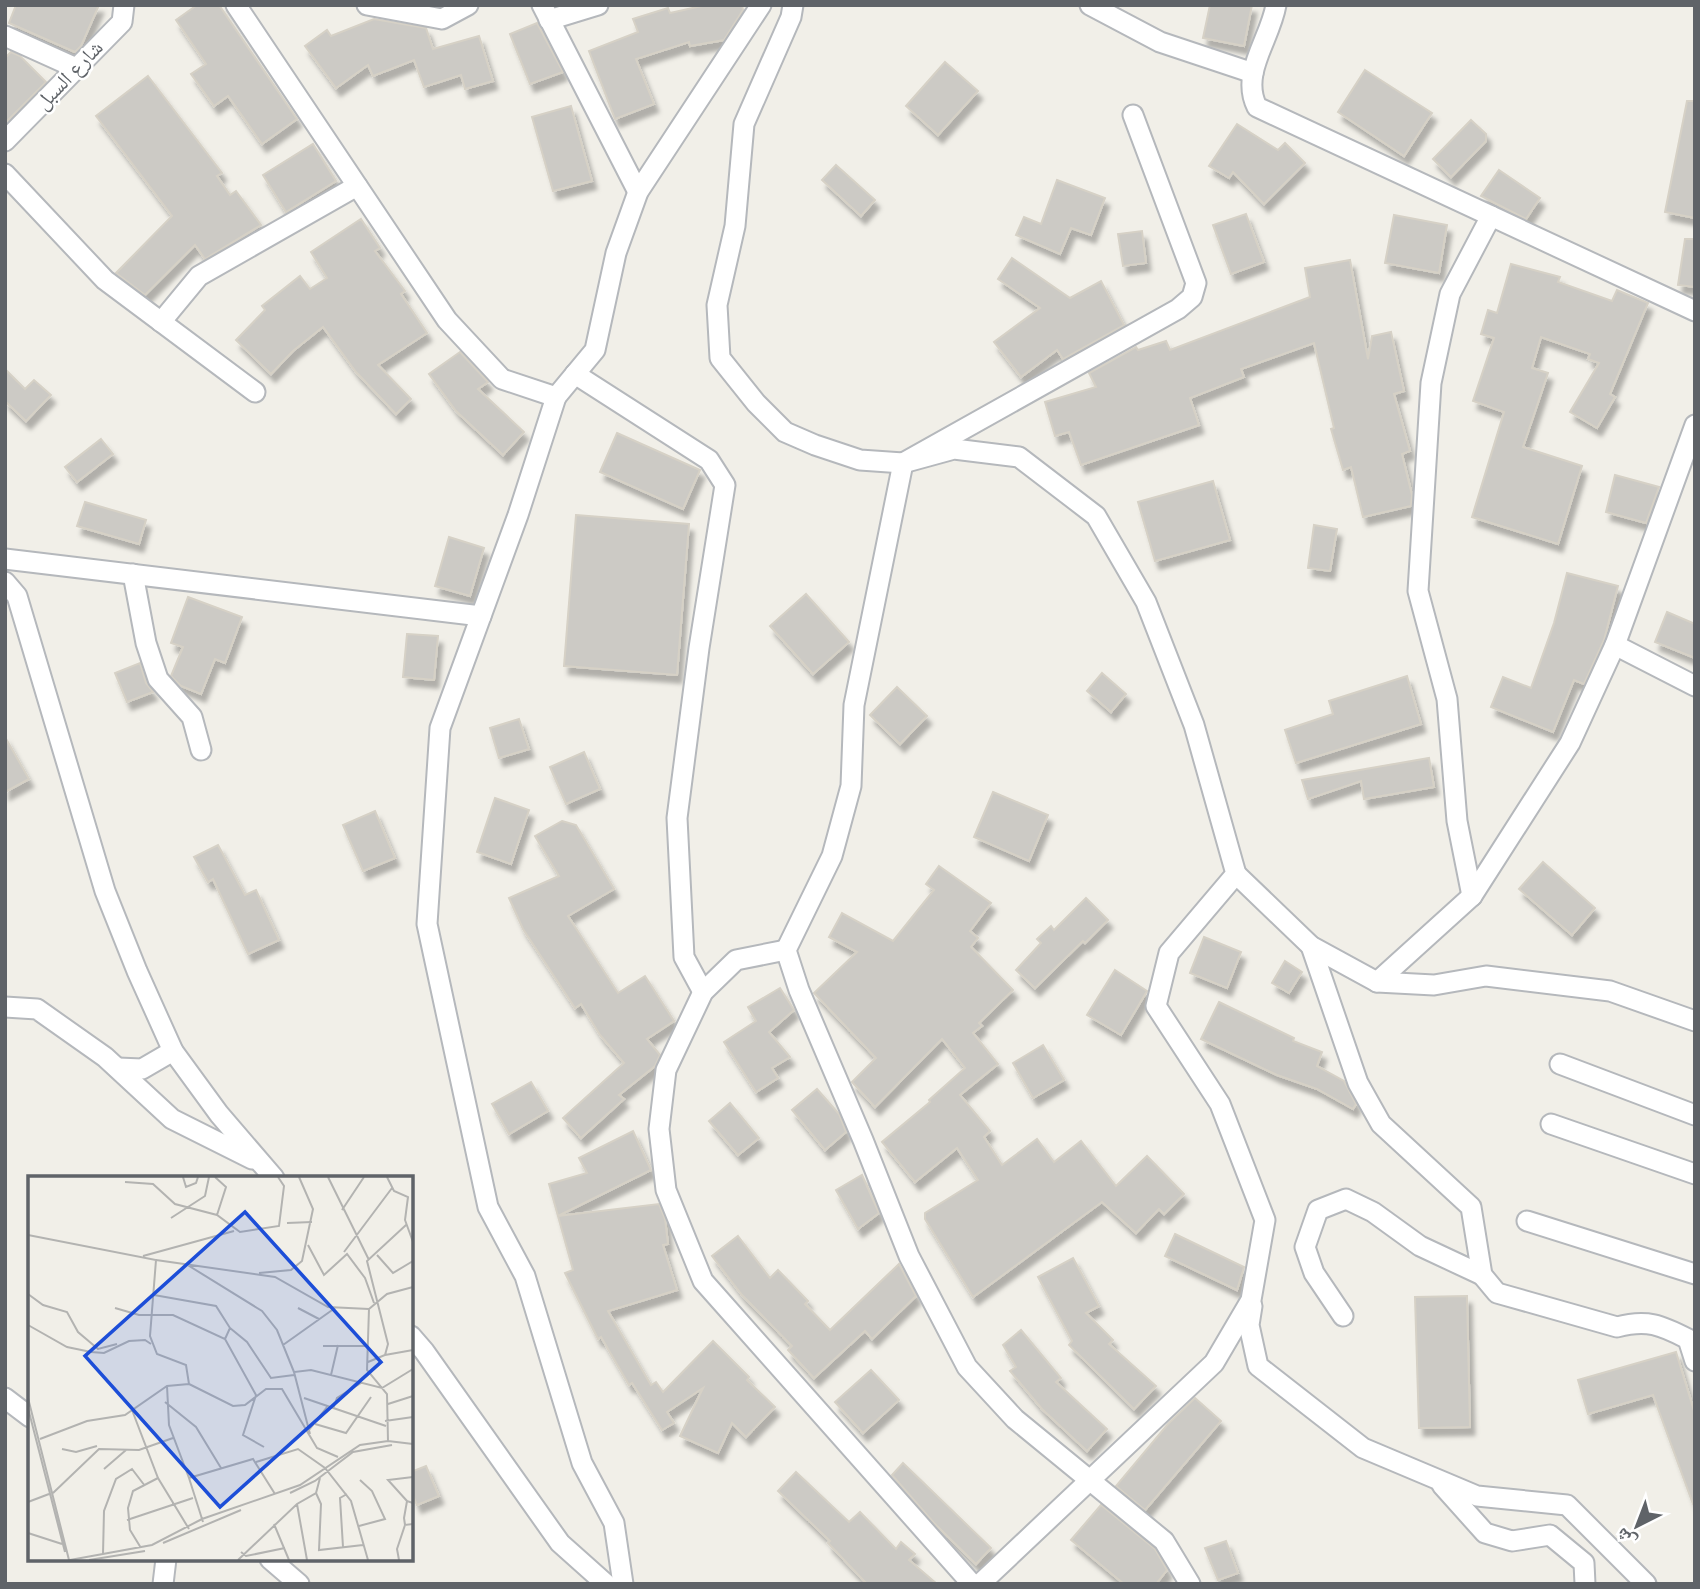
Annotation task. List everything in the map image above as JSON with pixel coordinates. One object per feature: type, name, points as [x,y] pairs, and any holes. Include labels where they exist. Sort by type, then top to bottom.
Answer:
[{"type":"street","name":"شارع السبل","points":[[5,141],[122,22],[124,5]]},
{"type":"street","points":[[236,5],[447,320],[502,379],[556,397]]},
{"type":"street","points":[[367,5],[442,19],[468,5]]},
{"type":"street","points":[[598,5],[545,13],[638,192]]},
{"type":"street","points":[[623,1584],[614,1523],[582,1463],[525,1276],[488,1207],[427,924],[440,728],[518,515],[556,397],[595,350],[616,253],[638,192],[761,5]]},
{"type":"street","points":[[793,5],[791,17],[744,124],[735,226],[717,305],[720,358],[756,403],[785,432],[860,460],[902,464],[954,449],[1019,457],[1096,516],[1146,602],[1180,688],[1194,725],[1236,874],[1311,946],[1377,982],[1434,985],[1486,976],[1610,991],[1695,1021]]},
{"type":"street","points":[[1090,5],[1160,42],[1253,73]]},
{"type":"street","points":[[1276,5],[1253,73],[1251,94],[1257,107],[1695,311]]},
{"type":"street","points":[[5,36],[76,68]]},
{"type":"street","points":[[1133,115],[1196,283],[1192,297],[1178,309],[902,464],[853,705],[851,786],[832,856],[786,950],[799,990],[909,1256],[967,1367],[1015,1419],[1164,1541],[1190,1584]]},
{"type":"street","points":[[5,174],[105,280],[255,392]]},
{"type":"street","points":[[161,322],[199,276],[357,186]]},
{"type":"street","points":[[1472,896],[1457,821],[1447,699],[1418,591],[1431,383],[1450,294],[1491,216]]},
{"type":"street","points":[[575,374],[709,460],[725,485],[699,648],[677,818],[684,957],[703,992]]},
{"type":"street","points":[[1377,982],[1472,896],[1570,743],[1615,645],[1695,425]]},
{"type":"street","points":[[5,559],[481,616]]},
{"type":"street","points":[[133,574],[146,643],[158,679],[192,717],[201,750]]},
{"type":"street","points":[[5,582],[17,596],[105,891],[137,971],[173,1051],[272,1176]]},
{"type":"street","points":[[1615,645],[1695,686]]},
{"type":"street","points":[[1236,874],[1169,953],[1156,1006],[1220,1104],[1265,1220],[1249,1325],[1258,1366],[1363,1448],[1477,1496],[1567,1505],[1646,1584]]},
{"type":"street","points":[[1311,946],[1358,1083],[1381,1124],[1471,1206],[1482,1275]]},
{"type":"street","points":[[786,950],[736,960],[703,992],[666,1070],[659,1129],[666,1190],[703,1281],[971,1584]]},
{"type":"street","points":[[5,1007],[37,1009],[118,1068],[172,1119],[259,1162]]},
{"type":"street","points":[[118,1068],[142,1069],[173,1051]]},
{"type":"street","points":[[1560,1064],[1695,1115]]},
{"type":"street","points":[[1551,1124],[1695,1174]]},
{"type":"street","points":[[1343,1316],[1314,1273],[1306,1247],[1318,1210],[1346,1199],[1373,1212],[1420,1246],[1482,1275],[1497,1293],[1617,1327],[1634,1322],[1660,1324],[1688,1339],[1695,1362]]},
{"type":"street","points":[[980,1584],[1214,1363],[1251,1300],[1265,1220]]},
{"type":"street","points":[[1527,1221],[1695,1274]]},
{"type":"street","points":[[413,1338],[560,1543],[606,1584]]},
{"type":"street","points":[[5,1398],[28,1415]]},
{"type":"street","points":[[1436,1479],[1485,1533],[1512,1541],[1550,1535],[1584,1563],[1585,1584]]},
{"type":"street","points":[[163,1584],[166,1561]]},
{"type":"street","points":[[272,1561],[299,1584]]},
{"type":"building","points":[[16,5],[99,5],[81,46],[75,52],[9,23]]},
{"type":"building","points":[[197,5],[219,5],[297,119],[262,144],[228,96],[214,106],[191,74],[206,64],[176,20]]},
{"type":"building","points":[[706,5],[742,5],[743,10],[724,40],[690,46],[689,42],[636,59],[654,104],[615,119],[589,51],[638,32],[633,19],[668,8],[670,13]]},
{"type":"building","points":[[1210,5],[1252,5],[1244,46],[1203,38]]},
{"type":"building","points":[[374,19],[426,28],[433,49],[479,36],[493,81],[465,89],[461,75],[424,87],[414,60],[373,76],[368,65],[336,88],[305,46],[327,30],[331,36]]},
{"type":"building","points":[[537,23],[563,72],[530,84],[510,34]]},
{"type":"building","points":[[11,52],[20,56],[46,82],[5,123],[5,58]]},
{"type":"building","points":[[945,62],[978,91],[938,135],[906,106]]},
{"type":"building","points":[[1365,70],[1432,113],[1404,156],[1338,112]]},
{"type":"building","points":[[148,76],[222,173],[217,176],[230,195],[236,191],[261,225],[205,259],[195,245],[145,295],[116,273],[172,216],[96,116]]},
{"type":"building","points":[[1687,101],[1695,101],[1695,218],[1665,212]]},
{"type":"building","points":[[571,106],[592,181],[553,191],[532,117]]},
{"type":"building","points":[[1471,120],[1486,134],[1486,141],[1451,177],[1433,159]]},
{"type":"building","points":[[1237,124],[1278,150],[1285,143],[1305,163],[1264,204],[1233,172],[1229,178],[1209,166]]},
{"type":"building","points":[[313,144],[336,181],[286,212],[263,175]]},
{"type":"building","points":[[836,165],[875,200],[861,216],[822,180]]},
{"type":"building","points":[[1499,170],[1540,198],[1526,219],[1481,196]]},
{"type":"building","points":[[1057,180],[1105,198],[1091,235],[1071,228],[1060,254],[1016,235],[1024,217],[1041,224]]},
{"type":"building","points":[[1246,214],[1264,262],[1231,274],[1213,225]]},
{"type":"building","points":[[1394,215],[1447,225],[1439,273],[1385,263]]},
{"type":"building","points":[[361,219],[380,248],[375,251],[405,291],[401,294],[427,333],[378,365],[411,399],[396,414],[356,372],[323,327],[293,351],[271,374],[236,340],[265,310],[262,306],[300,276],[310,289],[327,278],[311,252]]},
{"type":"building","points":[[1142,231],[1146,263],[1123,266],[1118,234]]},
{"type":"building","points":[[1685,239],[1695,239],[1695,287],[1678,285]]},
{"type":"building","points":[[1012,258],[1070,298],[1101,281],[1124,325],[1063,359],[1057,350],[1021,377],[994,342],[1040,308],[998,279]]},
{"type":"building","points":[[1350,260],[1368,359],[1372,336],[1391,332],[1404,391],[1394,394],[1410,451],[1402,454],[1412,495],[1411,506],[1363,517],[1351,467],[1343,470],[1331,429],[1334,428],[1314,343],[1241,369],[1244,377],[1190,398],[1199,425],[1081,465],[1069,432],[1055,436],[1045,402],[1096,387],[1089,373],[1136,347],[1138,350],[1166,341],[1170,350],[1310,297],[1305,268]]},
{"type":"building","points":[[1511,264],[1560,277],[1558,282],[1612,301],[1617,290],[1648,303],[1610,394],[1615,397],[1597,428],[1570,412],[1599,363],[1588,359],[1590,354],[1541,337],[1532,368],[1548,373],[1523,447],[1582,466],[1558,544],[1472,517],[1504,412],[1473,401],[1494,338],[1481,334],[1488,310],[1497,313]]},
{"type":"building","points":[[460,352],[488,382],[478,389],[524,432],[503,455],[456,411],[429,374]]},
{"type":"building","points":[[5,369],[25,389],[34,380],[51,395],[26,421],[5,401]]},
{"type":"building","points":[[617,433],[700,470],[683,509],[600,472]]},
{"type":"building","points":[[101,439],[113,454],[77,482],[65,467]]},
{"type":"building","points":[[1615,475],[1659,487],[1646,523],[1606,512]]},
{"type":"building","points":[[1213,481],[1230,540],[1155,561],[1138,502]]},
{"type":"building","points":[[85,502],[146,520],[139,544],[77,526]]},
{"type":"building","points":[[576,515],[689,524],[677,675],[564,666]]},
{"type":"building","points":[[1314,525],[1337,529],[1330,571],[1308,568]]},
{"type":"building","points":[[449,537],[484,548],[470,596],[435,586]]},
{"type":"building","points":[[1567,573],[1618,586],[1604,640],[1584,684],[1574,680],[1553,732],[1491,707],[1503,677],[1531,688],[1554,623]]},
{"type":"building","points":[[806,594],[849,642],[813,674],[770,626]]},
{"type":"building","points":[[188,597],[242,617],[225,663],[215,659],[201,694],[181,686],[171,676],[183,647],[171,643]]},
{"type":"building","points":[[1667,612],[1695,624],[1695,658],[1655,642]]},
{"type":"building","points":[[407,634],[438,636],[434,680],[403,677]]},
{"type":"building","points":[[140,663],[146,683],[153,692],[127,702],[115,673]]},
{"type":"building","points":[[1102,673],[1126,694],[1111,712],[1087,691]]},
{"type":"building","points":[[1407,676],[1421,724],[1296,763],[1285,730],[1333,714],[1329,701]]},
{"type":"building","points":[[897,687],[927,716],[900,744],[870,715]]},
{"type":"building","points":[[519,719],[529,749],[499,758],[490,728]]},
{"type":"building","points":[[5,737],[29,779],[5,792]]},
{"type":"building","points":[[584,752],[600,789],[566,804],[550,767]]},
{"type":"building","points":[[1429,758],[1434,787],[1364,799],[1361,781],[1308,799],[1302,780]]},
{"type":"building","points":[[993,792],[1048,815],[1029,861],[974,837]]},
{"type":"building","points":[[495,798],[529,810],[511,864],[477,852]]},
{"type":"building","points":[[375,811],[395,858],[363,871],[343,825]]},
{"type":"building","points":[[562,821],[576,825],[614,889],[568,916],[618,993],[645,976],[674,1021],[647,1039],[660,1055],[655,1066],[619,1095],[624,1099],[581,1138],[563,1118],[624,1063],[600,1035],[581,1004],[575,1008],[523,929],[509,898],[559,876],[535,836]]},
{"type":"building","points":[[218,845],[245,895],[256,890],[279,940],[248,954],[213,879],[208,882],[194,857]]},
{"type":"building","points":[[1543,862],[1595,908],[1572,935],[1519,889]]},
{"type":"building","points":[[939,866],[991,903],[970,931],[978,938],[971,947],[1013,990],[979,1023],[982,1026],[973,1033],[998,1064],[960,1095],[990,1131],[984,1137],[1002,1165],[1037,1139],[1054,1162],[1081,1141],[1116,1186],[1147,1156],[1184,1194],[1164,1214],[1159,1209],[1136,1233],[1102,1202],[973,1297],[925,1219],[925,1213],[978,1180],[957,1148],[915,1182],[882,1142],[965,1068],[942,1039],[875,1107],[852,1082],[876,1058],[814,993],[857,952],[829,937],[842,913],[893,941],[934,890],[926,884]]},
{"type":"building","points":[[1086,898],[1108,920],[1035,988],[1016,970],[1041,943],[1037,939],[1051,926],[1054,930]]},
{"type":"building","points":[[1204,937],[1241,952],[1227,988],[1190,973]]},
{"type":"building","points":[[1285,961],[1302,972],[1289,993],[1272,983]]},
{"type":"building","points":[[1115,970],[1147,991],[1121,1035],[1087,1015]]},
{"type":"building","points":[[780,988],[794,1010],[769,1032],[790,1057],[772,1068],[778,1078],[756,1092],[724,1042],[756,1021],[748,1007]]},
{"type":"building","points":[[1219,1002],[1294,1038],[1293,1041],[1322,1052],[1317,1066],[1344,1081],[1356,1104],[1353,1109],[1317,1089],[1277,1075],[1201,1039]]},
{"type":"building","points":[[1043,1045],[1064,1080],[1033,1098],[1013,1063]]},
{"type":"building","points":[[531,1082],[548,1111],[509,1134],[492,1104]]},
{"type":"building","points":[[817,1089],[839,1114],[846,1132],[825,1150],[792,1110]]},
{"type":"building","points":[[730,1103],[759,1138],[738,1155],[709,1121]]},
{"type":"building","points":[[633,1131],[651,1170],[558,1216],[659,1204],[665,1219],[668,1244],[663,1245],[677,1290],[608,1311],[651,1385],[656,1382],[663,1392],[713,1341],[775,1407],[746,1437],[732,1423],[718,1453],[680,1436],[703,1388],[667,1412],[674,1423],[662,1430],[632,1383],[629,1385],[601,1337],[598,1339],[565,1273],[573,1270],[549,1184],[587,1173],[579,1158]]},
{"type":"building","points":[[862,1175],[879,1213],[858,1229],[836,1190]]},
{"type":"building","points":[[1175,1234],[1244,1267],[1237,1290],[1165,1256]]},
{"type":"building","points":[[738,1236],[770,1278],[778,1270],[808,1301],[805,1304],[830,1330],[899,1264],[916,1296],[872,1339],[865,1331],[814,1378],[788,1350],[792,1346],[742,1295],[712,1256]]},
{"type":"building","points":[[1073,1258],[1099,1306],[1086,1313],[1113,1340],[1109,1344],[1156,1386],[1134,1409],[1069,1345],[1072,1341],[1038,1277]]},
{"type":"building","points":[[1467,1296],[1470,1427],[1419,1428],[1415,1297]]},
{"type":"building","points":[[1021,1330],[1061,1378],[1056,1382],[1107,1429],[1087,1451],[1042,1409],[1010,1371],[1016,1367],[1003,1345]]},
{"type":"building","points":[[1676,1352],[1695,1414],[1695,1504],[1653,1395],[1588,1414],[1578,1380]]},
{"type":"building","points":[[871,1370],[899,1400],[863,1433],[835,1402]]},
{"type":"building","points":[[1195,1398],[1221,1421],[1145,1510],[1116,1486],[1168,1424]]},
{"type":"building","points":[[903,1463],[991,1548],[976,1564],[934,1523],[892,1475]]},
{"type":"building","points":[[426,1466],[439,1496],[417,1505],[413,1496],[413,1471]]},
{"type":"building","points":[[796,1472],[849,1522],[860,1512],[896,1549],[901,1542],[915,1554],[909,1560],[937,1584],[867,1584],[828,1543],[830,1541],[778,1491]]},
{"type":"building","points":[[1101,1505],[1155,1549],[1167,1570],[1156,1584],[1124,1584],[1071,1540]]},
{"type":"building","points":[[1226,1541],[1238,1573],[1218,1580],[1205,1548]]}]
